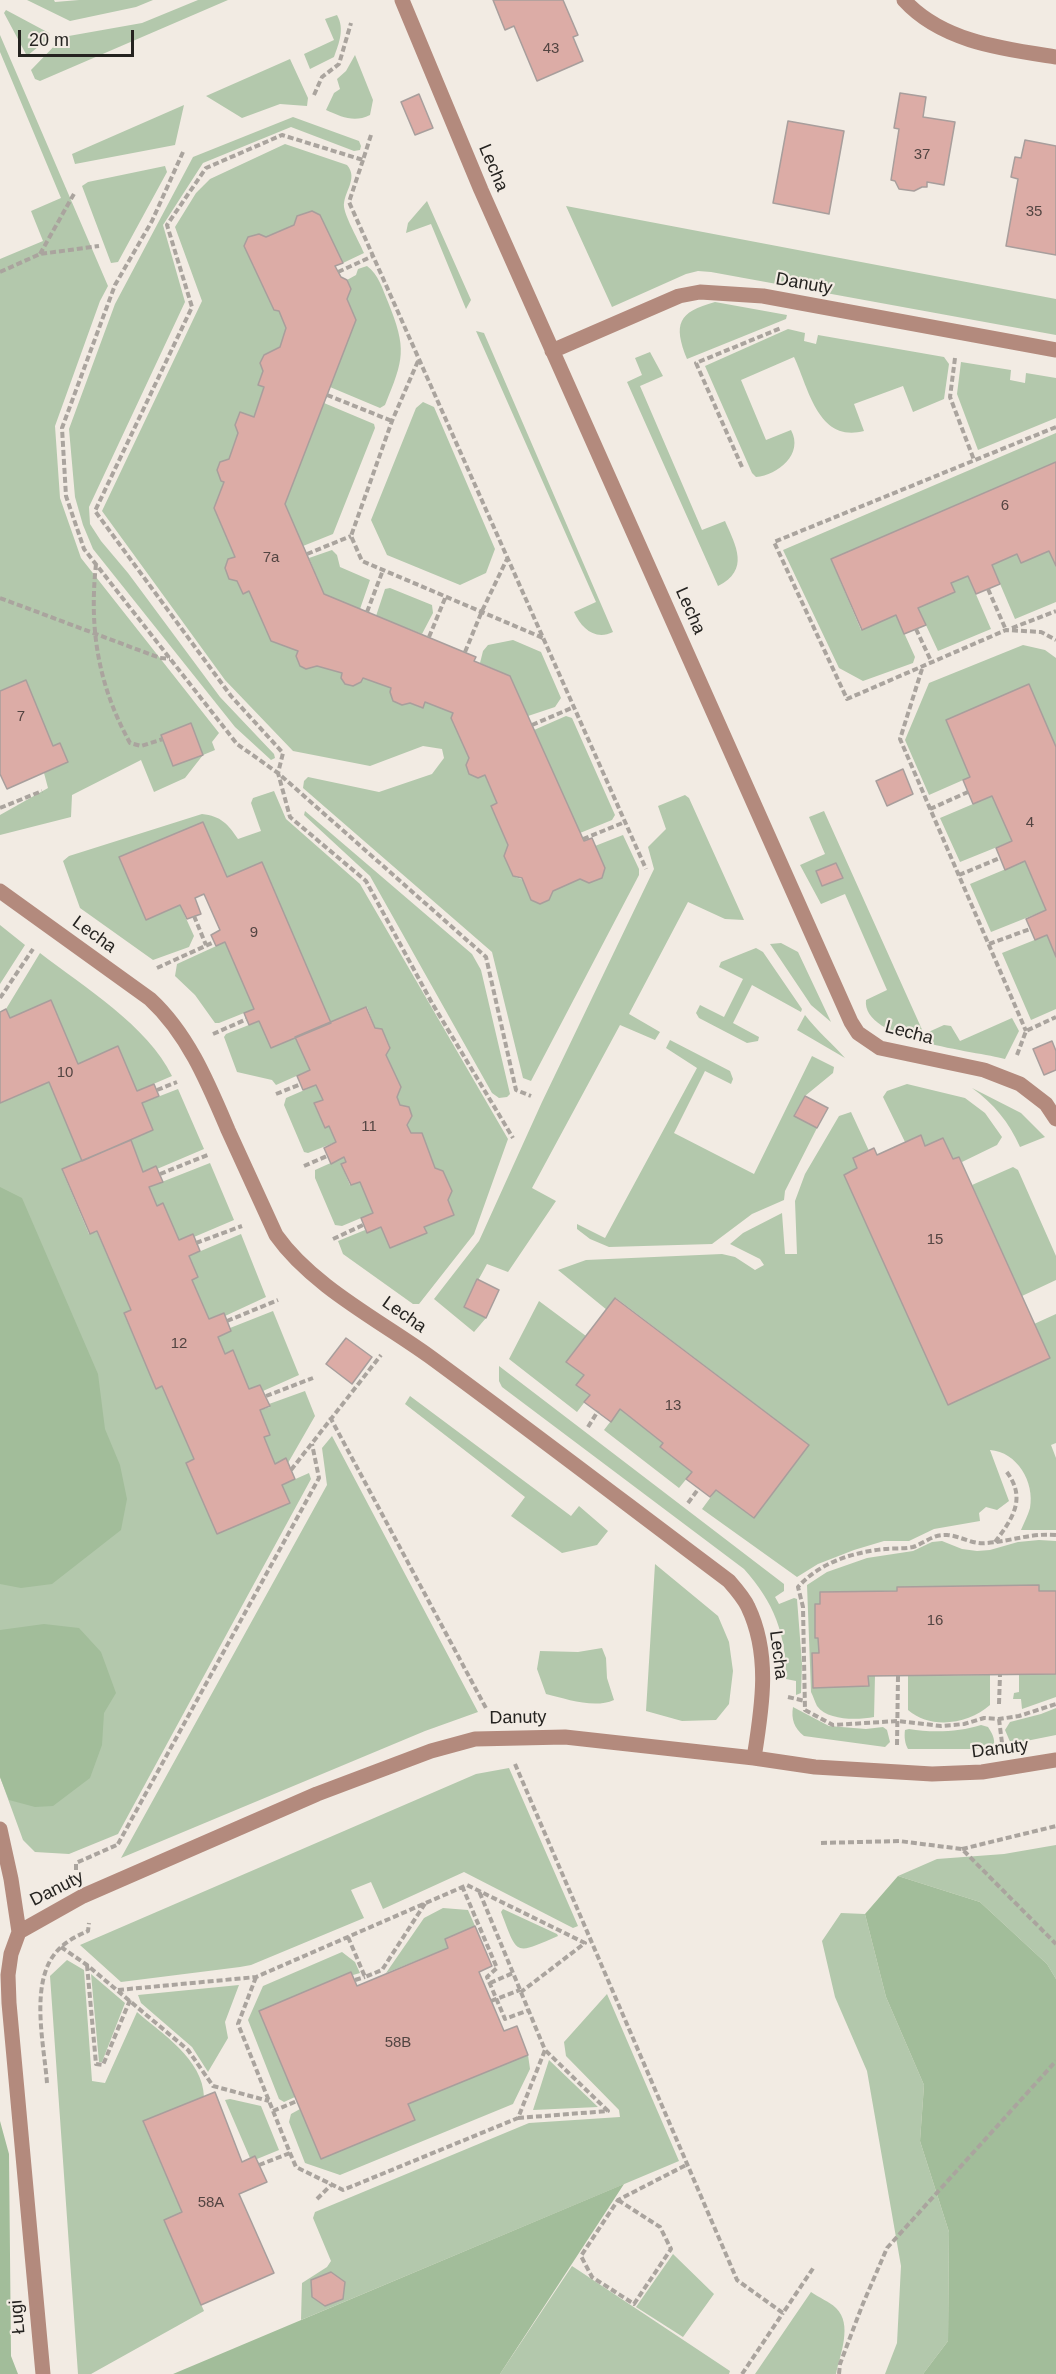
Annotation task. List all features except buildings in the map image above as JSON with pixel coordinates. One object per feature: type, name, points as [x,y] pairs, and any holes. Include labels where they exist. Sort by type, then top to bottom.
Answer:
[{"type":"street","name":"Lecha","points":[[402,0],[481,190],[851,1022],[858,1033],[880,1048],[984,1070],[1020,1084],[1046,1104],[1056,1119]]},
{"type":"street","points":[[904,0],[931,22],[959,36],[1014,51],[1056,57]]},
{"type":"street","name":"Danuty","points":[[552,351],[679,296],[700,292],[763,296],[1056,350]]},
{"type":"street","name":"Lecha","points":[[0,891],[150,999],[164,1012],[181,1034],[199,1067],[276,1235],[288,1253],[336,1292],[453,1374],[729,1581],[748,1606],[756,1629],[764,1674],[754,1758]]},
{"type":"street","name":"Danuty","points":[[19,1932],[83,1896],[317,1794],[431,1751],[475,1739],[565,1737],[814,1767],[932,1774],[981,1772],[1056,1760]]},
{"type":"street","name":"Ługi","points":[[0,1829],[19,1932],[11,1954],[8,1975],[9,2003],[43,2374]]},
{"type":"path","points":[[314,95],[322,77],[339,64],[351,23]]},
{"type":"path","points":[[363,160],[282,135],[206,168],[167,225],[192,307],[95,511],[231,696],[283,753],[278,773],[290,818],[366,881],[432,1003],[513,1138]]},
{"type":"path","points":[[371,135],[349,202],[646,869]]},
{"type":"path","points":[[183,152],[152,221],[115,285],[62,428],[66,496],[84,549],[237,744],[278,773],[486,957],[516,1090],[531,1096]]},
{"type":"path","points":[[40,254],[75,192]]},
{"type":"path","points":[[0,272],[40,254],[99,246]]},
{"type":"path","points":[[338,272],[373,256]]},
{"type":"path","points":[[742,467],[696,363],[788,325]]},
{"type":"path","points":[[945,354],[956,356],[950,397],[974,460]]},
{"type":"path","points":[[418,360],[392,422],[351,536],[362,561],[482,610],[543,638]]},
{"type":"path","points":[[327,395],[392,422]]},
{"type":"path","points":[[1056,427],[774,542],[848,699],[1056,611]]},
{"type":"path","points":[[307,554],[351,536]]},
{"type":"path","points":[[465,652],[482,610],[508,559]]},
{"type":"path","points":[[96,564],[92,599],[94,634],[114,715],[130,743],[141,746],[163,739]]},
{"type":"path","points":[[367,612],[383,570]]},
{"type":"path","points":[[988,589],[1007,630]]},
{"type":"path","points":[[429,637],[446,596]]},
{"type":"path","points":[[0,598],[160,658],[170,659]]},
{"type":"path","points":[[916,629],[932,663]]},
{"type":"path","points":[[1007,630],[1041,632],[1056,640]]},
{"type":"path","points":[[922,668],[900,739],[1026,1031],[1017,1056]]},
{"type":"path","points":[[532,725],[574,707]]},
{"type":"path","points":[[0,808],[42,791]]},
{"type":"path","points":[[930,809],[968,792]]},
{"type":"path","points":[[583,839],[625,822]]},
{"type":"path","points":[[959,875],[1000,858]]},
{"type":"path","points":[[194,916],[206,945]]},
{"type":"path","points":[[989,944],[1030,929]]},
{"type":"path","points":[[157,968],[214,942]]},
{"type":"path","points":[[0,998],[37,943]]},
{"type":"path","points":[[1026,1031],[1056,1017]]},
{"type":"path","points":[[213,1034],[247,1019]]},
{"type":"path","points":[[157,1090],[183,1080]]},
{"type":"path","points":[[276,1094],[301,1084]]},
{"type":"path","points":[[160,1174],[214,1153]]},
{"type":"path","points":[[304,1166],[327,1156]]},
{"type":"path","points":[[196,1243],[246,1224]]},
{"type":"path","points":[[333,1239],[363,1225]]},
{"type":"path","points":[[228,1321],[278,1300]]},
{"type":"path","points":[[291,1470],[384,1351]]},
{"type":"path","points":[[266,1396],[313,1378]]},
{"type":"path","points":[[588,1427],[598,1411]]},
{"type":"path","points":[[330,1418],[487,1710]]},
{"type":"path","points":[[75,1879],[76,1863],[119,1844],[319,1478],[312,1444]]},
{"type":"path","points":[[994,1542],[1013,1515],[1018,1494],[1006,1471]]},
{"type":"path","points":[[688,1503],[699,1488]]},
{"type":"path","points":[[1056,1535],[1033,1534],[994,1542],[972,1543],[948,1535],[932,1537],[912,1547],[883,1549],[843,1558],[809,1575],[798,1587],[803,1607],[805,1710],[833,1725],[898,1721],[941,1726],[964,1724],[984,1718],[999,1719],[1019,1716],[1056,1704]]},
{"type":"path","points":[[999,1704],[1000,1675]]},
{"type":"path","points":[[897,1754],[898,1676]]},
{"type":"path","points":[[789,1697],[805,1701]]},
{"type":"path","points":[[999,1719],[1003,1753]]},
{"type":"path","points":[[512,1758],[737,2280],[783,2313]]},
{"type":"path","points":[[821,1843],[899,1841],[962,1849],[1056,1826]]},
{"type":"path","points":[[962,1849],[1056,1944]]},
{"type":"path","points":[[118,1990],[256,1977],[467,1885],[585,1943],[521,1991],[491,2001]]},
{"type":"path","points":[[462,1886],[497,1968],[487,1977],[505,2019],[529,2010]]},
{"type":"path","points":[[256,1977],[238,2024],[269,2102],[296,2167],[342,2190],[518,2118],[608,2111],[545,2049],[479,1891]]},
{"type":"path","points":[[355,1980],[382,1970],[426,1902]]},
{"type":"path","points":[[48,2093],[40,2000],[45,1971],[61,1947],[88,1931]]},
{"type":"path","points":[[348,1937],[365,1977]]},
{"type":"path","points":[[61,1947],[118,1990],[188,2050],[213,2086],[269,2102]]},
{"type":"path","points":[[87,1965],[96,2064],[103,2065],[130,2000]]},
{"type":"path","points":[[490,1983],[513,1972]]},
{"type":"path","points":[[518,2118],[545,2049]]},
{"type":"path","points":[[839,2374],[840,2364],[862,2306],[887,2248],[1056,2061]]},
{"type":"path","points":[[273,2111],[297,2101]]},
{"type":"path","points":[[259,2165],[290,2153]]},
{"type":"path","points":[[618,2200],[660,2226],[671,2249],[634,2304],[592,2277],[582,2256],[618,2200],[688,2164]]},
{"type":"path","points":[[316,2199],[331,2185]]},
{"type":"path","points":[[742,2374],[814,2267]]},
{"type":"green space","points":[[27,0],[54,0],[55,2],[153,0],[136,7],[70,21]]},
{"type":"green space","points":[[198,0],[228,0],[40,81],[35,79],[31,70],[63,37],[142,23]]},
{"type":"green space","points":[[6,10],[49,33],[50,37],[27,56],[4,13]]},
{"type":"green space","points":[[337,15],[341,31],[334,57],[310,69],[304,54],[334,40],[325,19]]},
{"type":"green space","points":[[0,35],[108,286],[100,301],[55,426],[60,498],[81,558],[219,733],[212,742],[215,750],[203,755],[185,778],[154,792],[141,760],[72,795],[71,817],[0,835],[0,815],[48,788],[44,773],[68,762],[60,743],[53,746],[26,681],[0,691],[0,259],[43,241],[31,211],[61,198],[0,52]]},
{"type":"green space","points":[[355,55],[373,100],[370,115],[359,119],[343,117],[326,110],[334,93],[340,89],[337,79],[346,71]]},
{"type":"green space","points":[[290,59],[308,98],[307,106],[280,104],[242,118],[206,96]]},
{"type":"green space","points":[[184,105],[175,145],[75,164],[72,154]]},
{"type":"green space","points":[[293,117],[359,141],[360,150],[354,151],[291,127],[203,163],[163,225],[185,302],[89,507],[90,524],[101,541],[128,573],[220,697],[274,754],[275,758],[271,760],[235,727],[93,549],[75,497],[69,429],[115,304],[193,157]]},
{"type":"green space","points":[[285,144],[347,165],[351,180],[344,207],[364,253],[343,263],[320,215],[312,211],[297,216],[294,225],[244,246],[274,310],[279,311],[286,328],[280,347],[264,355],[260,363],[263,371],[258,385],[264,387],[254,417],[240,412],[235,425],[238,433],[229,459],[220,462],[217,470],[221,481],[224,482],[214,508],[235,557],[228,559],[225,568],[229,579],[237,581],[243,594],[249,591],[271,641],[298,651],[296,656],[300,666],[317,666],[342,673],[341,678],[345,684],[353,686],[361,682],[363,678],[391,688],[393,701],[402,705],[410,703],[422,708],[425,702],[453,713],[451,718],[469,758],[469,774],[478,778],[485,775],[497,803],[491,806],[508,845],[504,856],[513,876],[553,891],[580,879],[589,883],[602,878],[605,868],[595,846],[623,835],[639,869],[639,875],[531,1081],[523,1078],[492,952],[303,788],[304,781],[308,777],[379,792],[432,774],[444,758],[442,749],[423,746],[370,766],[293,751],[225,680],[102,511],[202,301],[175,227],[196,193],[210,179]]},
{"type":"green space","points":[[165,166],[167,172],[118,262],[111,263],[82,186],[88,182]]},
{"type":"green space","points":[[427,201],[471,300],[466,309],[431,224],[406,233],[408,223]]},
{"type":"green space","points":[[566,206],[1056,299],[1056,335],[698,271],[686,274],[612,307]]},
{"type":"green space","points":[[367,266],[382,287],[394,318],[400,343],[401,354],[396,376],[385,405],[380,408],[330,387],[356,320],[347,299],[351,289],[347,280],[356,275],[358,269]]},
{"type":"green space","points":[[715,302],[787,315],[786,319],[687,359],[680,337],[682,321],[693,310]]},
{"type":"green space","points":[[788,329],[805,333],[804,341],[816,344],[818,335],[944,357],[949,364],[944,399],[913,412],[903,386],[854,404],[864,431],[848,433],[836,429],[817,410],[794,357],[741,380],[766,440],[791,430],[794,439],[794,447],[787,462],[773,472],[756,477],[752,473],[705,366]]},
{"type":"green space","points":[[476,331],[484,333],[613,632],[600,635],[589,631],[574,612],[596,602]]},
{"type":"green space","points":[[650,352],[663,376],[640,386],[702,530],[725,521],[736,548],[738,557],[734,573],[718,586],[627,382],[642,375],[635,358]]},
{"type":"green space","points":[[961,362],[1011,370],[1010,380],[1025,383],[1026,373],[1056,378],[1056,418],[978,450],[957,394]]},
{"type":"green space","points":[[423,402],[434,407],[495,549],[486,573],[460,585],[387,555],[371,520],[416,408]]},
{"type":"green space","points":[[324,403],[374,424],[375,428],[333,534],[303,546],[285,504]]},
{"type":"green space","points":[[1056,433],[1056,462],[831,559],[861,630],[896,615],[915,657],[913,663],[863,681],[839,668],[783,550]]},
{"type":"green space","points":[[332,550],[337,555],[340,567],[370,580],[360,609],[324,594],[309,558]]},
{"type":"green space","points":[[1049,551],[1056,566],[1056,602],[1015,619],[992,565],[1017,554]]},
{"type":"green space","points":[[968,576],[991,629],[938,651],[918,608],[955,592],[951,583]]},
{"type":"green space","points":[[390,588],[432,605],[433,613],[422,634],[376,616],[385,589]]},
{"type":"green space","points":[[513,640],[541,652],[561,698],[555,707],[528,716],[510,676],[480,663],[483,651],[488,645]]},
{"type":"green space","points":[[1023,645],[1045,650],[1056,658],[1056,747],[970,777],[929,795],[905,740],[929,683]]},
{"type":"green space","points":[[566,716],[572,718],[615,815],[612,820],[580,833],[534,730]]},
{"type":"green space","points":[[274,791],[286,819],[360,884],[508,1139],[474,1234],[419,1304],[413,1304],[343,1254],[338,1241],[365,1230],[367,1233],[381,1227],[390,1248],[426,1233],[424,1227],[454,1215],[448,1200],[452,1191],[443,1171],[435,1168],[422,1134],[411,1133],[407,1125],[412,1116],[409,1107],[400,1105],[397,1097],[401,1087],[386,1055],[390,1047],[382,1029],[375,1028],[367,1007],[331,1023],[262,862],[227,877],[203,822],[119,857],[146,919],[180,905],[194,936],[189,947],[153,960],[80,908],[63,861],[69,856],[202,814],[223,822],[238,839],[261,831],[251,803],[253,798]]},
{"type":"green space","points":[[685,795],[689,798],[744,920],[725,919],[688,902],[629,1014],[660,1032],[655,1040],[620,1025],[532,1188],[556,1201],[508,1272],[487,1264],[464,1306],[486,1318],[474,1332],[434,1299],[479,1241],[542,1102],[654,869],[648,847],[666,829],[658,806]]},
{"type":"green space","points":[[992,796],[1012,841],[960,862],[940,818]]},
{"type":"green space","points":[[305,811],[472,954],[481,970],[510,1094],[507,1097],[499,1098],[492,1093],[370,876],[304,815]]},
{"type":"green space","points":[[824,811],[924,1034],[944,1025],[951,1026],[960,1041],[1012,1018],[1019,1031],[1005,1059],[947,1048],[900,1035],[882,1025],[869,1014],[866,1000],[887,990],[845,894],[821,904],[800,865],[825,854],[809,817]]},
{"type":"green space","points":[[1025,861],[1046,910],[991,932],[970,884]]},
{"type":"green space","points":[[0,925],[25,945],[0,984]]},
{"type":"green space","points":[[1047,935],[1056,957],[1056,1009],[1031,1020],[1002,953]]},
{"type":"green space","points":[[225,942],[254,1009],[215,1023],[195,995],[175,976],[177,964]]},
{"type":"green space","points":[[781,943],[798,952],[831,1022],[811,1005],[770,944]]},
{"type":"green space","points":[[756,948],[763,952],[802,1009],[801,1012],[752,985],[733,1023],[759,1037],[758,1041],[747,1043],[699,1018],[696,1013],[700,1005],[724,1017],[743,979],[719,967],[721,962]]},
{"type":"green space","points":[[40,953],[131,1024],[147,1040],[172,1076],[137,1091],[118,1047],[78,1064],[51,1000],[10,1018],[6,1009]]},
{"type":"green space","points":[[805,1015],[814,1026],[845,1058],[797,1030]]},
{"type":"green space","points":[[259,1021],[271,1048],[295,1037],[310,1070],[276,1085],[272,1080],[237,1072],[224,1037],[226,1034]]},
{"type":"green space","points":[[670,1040],[730,1071],[733,1079],[731,1084],[705,1071],[674,1133],[754,1174],[812,1056],[834,1067],[833,1073],[805,1096],[794,1115],[817,1128],[785,1191],[784,1200],[752,1214],[712,1244],[609,1247],[590,1239],[577,1229],[577,1224],[605,1238],[697,1068],[666,1048]]},
{"type":"green space","points":[[49,1082],[82,1161],[62,1170],[89,1234],[97,1232],[131,1310],[124,1314],[156,1388],[162,1386],[194,1459],[186,1463],[217,1534],[290,1503],[282,1485],[309,1473],[311,1479],[118,1834],[69,1854],[35,1852],[23,1840],[0,1777],[0,1103]]},
{"type":"green space","points":[[907,1084],[965,1098],[985,1113],[1002,1137],[997,1145],[962,1162],[959,1157],[953,1159],[943,1138],[925,1146],[920,1136],[905,1142],[883,1097],[887,1091]]},
{"type":"green space","points":[[316,1085],[323,1100],[314,1104],[325,1128],[329,1126],[336,1142],[308,1153],[304,1152],[284,1105],[286,1098]]},
{"type":"green space","points":[[972,1088],[1021,1113],[1045,1137],[1020,1147],[1000,1114]]},
{"type":"green space","points":[[178,1089],[204,1149],[157,1169],[156,1166],[143,1172],[131,1140],[153,1130],[142,1103]]},
{"type":"green space","points":[[851,1112],[869,1151],[853,1158],[857,1168],[844,1175],[948,1405],[1048,1356],[1034,1324],[1056,1314],[1056,1443],[1051,1445],[1056,1458],[1056,1530],[1021,1530],[1030,1508],[1030,1488],[1027,1479],[1016,1462],[1000,1452],[990,1450],[1009,1501],[997,1510],[986,1507],[979,1513],[980,1521],[934,1529],[909,1541],[884,1541],[854,1550],[818,1564],[797,1577],[702,1509],[716,1490],[754,1518],[809,1445],[616,1298],[607,1310],[558,1270],[586,1260],[722,1254],[735,1257],[755,1270],[764,1265],[760,1259],[730,1244],[743,1233],[782,1213],[785,1254],[797,1254],[795,1201],[805,1174],[839,1116]]},
{"type":"green space","points":[[344,1157],[346,1162],[341,1164],[350,1185],[360,1182],[373,1213],[342,1226],[335,1225],[315,1178],[315,1170]]},
{"type":"green space","points":[[210,1163],[234,1220],[194,1237],[179,1240],[163,1204],[157,1206],[149,1187]]},
{"type":"green space","points":[[1013,1167],[1018,1170],[1056,1256],[1056,1280],[1022,1296],[972,1185]]},
{"type":"green space","points":[[0,1187],[22,1198],[98,1374],[105,1429],[120,1465],[127,1499],[121,1530],[52,1584],[21,1588],[0,1584]]},
{"type":"green space","points":[[241,1234],[266,1297],[225,1316],[223,1313],[209,1319],[192,1280],[198,1277],[189,1256]]},
{"type":"green space","points":[[539,1301],[586,1336],[566,1362],[584,1375],[576,1385],[590,1395],[577,1412],[509,1359]]},
{"type":"green space","points":[[273,1311],[299,1375],[263,1391],[260,1385],[249,1389],[233,1351],[225,1354],[218,1337],[231,1331],[230,1328]]},
{"type":"green space","points":[[499,1366],[784,1584],[784,1591],[775,1597],[779,1604],[797,1599],[802,1664],[801,1693],[796,1695],[796,1681],[786,1679],[784,1647],[776,1619],[763,1594],[744,1569],[502,1387],[499,1381]]},
{"type":"green space","points":[[305,1391],[315,1416],[288,1463],[286,1459],[275,1464],[264,1437],[270,1435],[260,1410],[270,1407],[269,1404]]},
{"type":"green space","points":[[410,1396],[571,1516],[579,1506],[608,1531],[597,1545],[562,1553],[511,1516],[525,1497],[405,1404]]},
{"type":"green space","points":[[620,1409],[663,1443],[660,1447],[692,1472],[679,1488],[604,1430]]},
{"type":"green space","points":[[332,1436],[478,1712],[425,1731],[121,1858],[327,1485],[322,1448]]},
{"type":"green space","points":[[1039,1540],[1056,1541],[1056,1591],[1039,1591],[1039,1585],[898,1587],[897,1591],[820,1592],[820,1604],[815,1605],[815,1638],[818,1638],[819,1653],[812,1653],[813,1687],[868,1686],[868,1676],[875,1676],[874,1717],[852,1719],[836,1717],[822,1711],[817,1706],[811,1692],[807,1585],[827,1572],[867,1558],[913,1551],[932,1542],[942,1541],[962,1549],[977,1551]]},
{"type":"green space","points":[[655,1564],[718,1616],[729,1642],[733,1671],[729,1704],[716,1720],[682,1721],[646,1711]]},
{"type":"green space","points":[[44,1624],[79,1628],[101,1652],[116,1693],[104,1713],[102,1745],[90,1778],[53,1806],[35,1807],[9,1800],[0,1777],[0,1630]]},
{"type":"green space","points":[[602,1648],[606,1658],[607,1678],[614,1700],[598,1704],[546,1694],[537,1669],[540,1651],[578,1652]]},
{"type":"green space","points":[[1019,1674],[1056,1674],[1056,1697],[1022,1709],[1021,1699],[1013,1699],[1014,1693],[1019,1692]]},
{"type":"green space","points":[[990,1675],[990,1705],[972,1717],[939,1722],[917,1716],[908,1710],[908,1676]]},
{"type":"green space","points":[[793,1707],[829,1726],[866,1729],[883,1727],[887,1730],[890,1742],[885,1747],[804,1736],[794,1723]]},
{"type":"green space","points":[[1056,1708],[1056,1735],[1011,1744],[1005,1730],[1010,1722]]},
{"type":"green space","points":[[981,1725],[988,1727],[994,1738],[994,1746],[976,1749],[908,1749],[905,1743],[905,1730],[909,1729],[945,1731]]},
{"type":"green space","points":[[509,1768],[578,1926],[573,1928],[464,1872],[383,1909],[371,1882],[351,1890],[364,1918],[251,1965],[121,1982],[80,1945],[476,1774]]},
{"type":"green space","points":[[1056,1845],[1056,1979],[1047,1964],[980,1902],[898,1876],[937,1859],[1004,1854]]},
{"type":"green space","points":[[898,1876],[980,1902],[1047,1964],[1056,1979],[1056,2374],[923,2374],[948,2341],[949,2232],[920,2141],[924,2085],[886,1997],[865,1914]]},
{"type":"green space","points":[[443,1908],[468,1910],[475,1926],[445,1939],[448,1948],[386,1973],[424,1918]]},
{"type":"green space","points":[[503,1909],[558,1936],[533,1946],[519,1948],[511,1937],[501,1912]]},
{"type":"green space","points":[[841,1913],[865,1914],[886,1997],[924,2085],[920,2141],[949,2232],[948,2341],[923,2374],[885,2374],[897,2343],[901,2266],[867,2071],[835,1997],[822,1941]]},
{"type":"green space","points":[[342,1952],[355,1962],[360,1973],[353,1975],[351,1972],[259,2011],[295,2097],[284,2102],[279,2099],[248,2020],[263,1986]]},
{"type":"green space","points":[[67,1960],[84,1970],[92,2081],[105,2083],[137,2012],[180,2048],[189,2059],[202,2083],[204,2097],[143,2122],[182,2212],[164,2220],[204,2311],[91,2374],[78,2374],[50,1976]]},
{"type":"green space","points":[[91,1974],[125,2003],[102,2062],[99,2062]]},
{"type":"green space","points":[[239,1985],[225,2022],[228,2038],[208,2072],[192,2047],[141,2003],[138,1995]]},
{"type":"green space","points":[[607,1994],[679,2161],[301,2320],[302,2283],[327,2267],[331,2261],[313,2218],[315,2212],[529,2123],[620,2117],[619,2110],[566,2056],[564,2042]]},
{"type":"green space","points":[[528,2055],[530,2069],[513,2104],[340,2175],[305,2163],[289,2122],[291,2114],[300,2109],[321,2159],[415,2120],[408,2104]]},
{"type":"green space","points":[[549,2060],[598,2107],[533,2110]]},
{"type":"green space","points":[[230,2099],[261,2106],[279,2150],[257,2159],[255,2156],[250,2158],[225,2100]]},
{"type":"green space","points":[[0,2121],[9,2154],[11,2356],[18,2374],[0,2374]]},
{"type":"green space","points":[[624,2184],[500,2374],[173,2374]]},
{"type":"green space","points":[[673,2254],[714,2294],[683,2337],[636,2307]]},
{"type":"green space","points":[[572,2266],[730,2371],[729,2374],[500,2374]]},
{"type":"green space","points":[[811,2292],[836,2308],[844,2322],[844,2340],[836,2374],[755,2374]]}]
